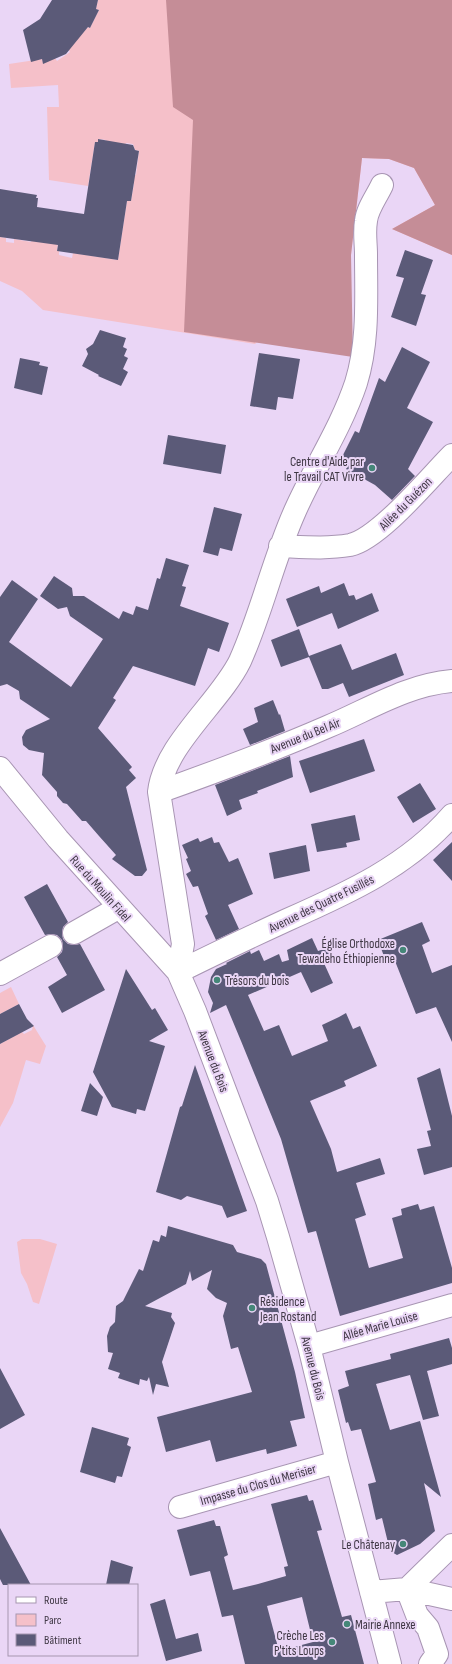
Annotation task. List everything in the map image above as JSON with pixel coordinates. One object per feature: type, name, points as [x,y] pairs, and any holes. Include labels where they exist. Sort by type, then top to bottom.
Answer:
[{"type":"street","points":[[178,972],[183,944],[158,792],[160,782],[168,762],[194,723],[229,680],[240,661],[280,546],[295,510],[334,436],[356,383],[364,349],[366,220],[382,185]]},
{"type":"street","name":"Allée du Guézon","points":[[280,546],[326,548],[352,544],[364,539],[380,529],[452,455]]},
{"type":"street","name":"Avenue du Bel Air","points":[[158,792],[328,727],[401,693],[430,683],[452,681]]},
{"type":"street","name":"Rue du Moulin Fidel","points":[[0,768],[58,839],[118,908],[178,972],[195,1011]]},
{"type":"street","name":"Avenue des Quatre Fusillés","points":[[178,972],[217,952],[342,896],[389,870],[413,853],[452,815]]},
{"type":"street","points":[[74,933],[118,908]]},
{"type":"street","points":[[0,974],[51,946]]},
{"type":"street","name":"Avenue du Bois","points":[[195,1011],[267,1201],[309,1346],[337,1462],[390,1664]]},
{"type":"street","name":"Allée Marie Louise","points":[[309,1346],[452,1305]]},
{"type":"street","name":"Impasse du Clos du Merisier","points":[[180,1506],[337,1462]]},
{"type":"street","points":[[407,1589],[452,1545]]},
{"type":"street","points":[[407,1589],[418,1615],[428,1628],[436,1654],[430,1664]]},
{"type":"street","points":[[371,1592],[407,1589],[452,1599]]},
{"type":"green space","points":[[98,0],[452,0],[452,255],[392,229],[435,205],[414,168],[389,159],[362,158],[351,255],[255,344],[43,310],[22,291],[0,281],[0,237],[6,238],[6,242],[14,243],[14,239],[31,242],[32,239],[59,236],[57,251],[59,251],[59,255],[72,258],[73,253],[118,260],[127,201],[131,201],[134,184],[130,183],[132,175],[136,175],[139,151],[135,150],[133,144],[126,143],[125,146],[105,143],[106,140],[99,139],[98,142],[95,142],[88,186],[49,180],[47,107],[59,107],[58,85],[11,88],[9,64],[42,59],[43,63],[55,58],[57,61],[70,52],[68,49],[88,27],[90,28],[99,10],[96,9]]},
{"type":"green space","points":[[11,987],[19,1004],[0,1014],[0,993]]},
{"type":"green space","points":[[33,1025],[46,1046],[40,1064],[26,1060],[13,1103],[0,1127],[0,1044],[22,1032],[24,1034],[32,1030]]},
{"type":"green space","points":[[22,1239],[40,1239],[57,1244],[39,1304],[33,1302],[27,1284],[21,1273],[17,1242]]},
{"type":"shaded area","points":[[166,0],[452,0],[452,255],[392,229],[435,205],[414,168],[389,159],[362,158],[351,255],[353,357],[184,332],[193,120],[173,107]]},
{"type":"building","points":[[52,0],[98,0],[96,9],[99,10],[90,28],[88,27],[66,54],[43,64],[42,59],[31,62],[23,30],[40,19]]},
{"type":"building","points":[[98,139],[133,145],[135,150],[139,151],[131,201],[127,201],[118,260],[57,251],[58,245],[0,237],[0,189],[37,195],[37,207],[84,214],[95,142],[98,142]]},
{"type":"building","points":[[405,250],[433,260],[421,294],[426,295],[416,326],[391,317],[404,278],[396,276]]},
{"type":"building","points":[[100,330],[126,338],[123,347],[127,349],[124,356],[128,358],[123,369],[128,372],[121,386],[98,376],[99,375],[82,366],[88,354],[86,349],[93,344]]},
{"type":"building","points":[[402,347],[430,362],[407,408],[433,422],[408,469],[415,476],[392,500],[375,485],[346,469],[348,466],[340,461],[355,431],[359,433],[379,378],[385,382]]},
{"type":"building","points":[[259,353],[300,359],[293,399],[278,397],[276,410],[250,406]]},
{"type":"building","points":[[20,358],[40,362],[39,365],[48,367],[42,395],[14,388]]},
{"type":"building","points":[[168,435],[226,445],[221,474],[163,464]]},
{"type":"building","points":[[214,507],[242,514],[232,551],[220,548],[218,556],[203,552]]},
{"type":"building","points":[[166,558],[189,565],[182,586],[186,587],[180,606],[229,623],[219,652],[208,648],[195,686],[133,666],[113,698],[116,700],[98,728],[132,767],[129,770],[136,778],[126,787],[147,870],[142,876],[135,876],[112,859],[116,855],[86,821],[82,821],[67,804],[63,803],[57,796],[57,792],[42,775],[44,753],[29,750],[23,745],[22,737],[26,730],[50,719],[20,699],[19,691],[7,684],[0,686],[0,597],[12,580],[38,599],[9,642],[71,687],[103,639],[70,616],[67,607],[58,609],[40,596],[54,576],[72,588],[73,596],[84,596],[119,619],[123,611],[133,615],[136,606],[148,610],[157,578],[160,579]]},
{"type":"building","points":[[344,583],[349,596],[354,595],[356,600],[372,593],[379,611],[338,629],[332,613],[297,627],[286,599],[319,586],[321,593]]},
{"type":"building","points":[[299,629],[309,656],[341,644],[352,670],[396,653],[404,675],[349,697],[343,683],[328,689],[322,689],[309,657],[281,667],[271,640]]},
{"type":"building","points":[[273,700],[279,715],[280,714],[285,731],[250,745],[243,729],[258,722],[254,708]]},
{"type":"building","points":[[364,739],[375,771],[310,793],[299,761]]},
{"type":"building","points":[[290,756],[293,777],[257,791],[258,793],[239,800],[242,809],[227,816],[215,785]]},
{"type":"building","points":[[420,783],[436,809],[413,823],[397,797]]},
{"type":"building","points":[[355,815],[360,840],[346,843],[347,847],[317,852],[311,824]]},
{"type":"building","points":[[212,837],[214,843],[219,842],[229,862],[238,858],[253,894],[228,905],[239,929],[216,940],[205,916],[208,914],[198,886],[193,887],[186,874],[191,871],[186,859],[188,858],[182,845],[198,838],[200,842]]},
{"type":"building","points":[[452,842],[452,881],[433,860]]},
{"type":"building","points":[[306,845],[310,871],[274,879],[269,853]]},
{"type":"building","points":[[47,884],[68,922],[63,927],[63,939],[68,944],[80,944],[105,990],[62,1013],[48,987],[67,975],[57,957],[62,952],[62,940],[57,935],[45,935],[24,897]]},
{"type":"building","points":[[422,922],[430,941],[422,945],[432,973],[452,965],[452,1042],[436,1007],[416,1014],[393,956],[385,959],[378,940]]},
{"type":"building","points":[[312,938],[318,951],[330,947],[333,957],[323,961],[333,983],[311,993],[301,972],[248,995],[264,1031],[279,1025],[292,1056],[328,1041],[322,1025],[346,1013],[353,1029],[360,1026],[377,1066],[344,1081],[346,1086],[310,1101],[331,1149],[337,1172],[380,1158],[385,1174],[356,1183],[366,1215],[355,1219],[369,1268],[403,1258],[392,1218],[402,1215],[401,1209],[418,1204],[420,1210],[434,1206],[452,1268],[452,1283],[340,1316],[316,1231],[308,1233],[281,1139],[226,1005],[210,1013],[213,1003],[208,992],[211,977],[216,969],[227,964],[226,963],[250,951],[251,954],[259,950],[264,961],[279,954],[282,962],[289,960],[287,950]]},
{"type":"building","points":[[126,969],[152,1010],[155,1008],[168,1030],[149,1041],[165,1046],[145,1111],[137,1109],[136,1114],[112,1107],[93,1072]]},
{"type":"building","points":[[19,1004],[27,1019],[34,1026],[0,1044],[0,1014]]},
{"type":"building","points":[[195,1065],[247,1211],[227,1218],[222,1206],[187,1196],[181,1200],[156,1192],[180,1107],[182,1106]]},
{"type":"building","points":[[440,1068],[452,1116],[452,1167],[424,1175],[417,1149],[431,1146],[427,1131],[431,1130],[417,1078]]},
{"type":"building","points":[[90,1083],[103,1097],[97,1116],[81,1111]]},
{"type":"building","points":[[168,1226],[233,1245],[237,1252],[261,1259],[266,1264],[295,1372],[305,1418],[290,1421],[297,1446],[267,1454],[266,1449],[216,1462],[210,1440],[166,1452],[157,1417],[252,1392],[238,1347],[231,1349],[223,1316],[227,1303],[216,1298],[207,1289],[212,1270],[192,1281],[190,1271],[186,1284],[145,1306],[172,1313],[171,1317],[175,1323],[162,1362],[169,1387],[156,1384],[153,1395],[149,1377],[147,1381],[140,1379],[139,1385],[118,1378],[120,1373],[108,1369],[113,1353],[108,1352],[107,1336],[110,1327],[115,1322],[116,1306],[123,1301],[139,1269],[143,1271],[153,1240],[159,1242],[161,1235],[166,1237]]},
{"type":"building","points":[[449,1338],[452,1348],[452,1364],[427,1371],[439,1416],[423,1420],[410,1375],[376,1384],[390,1430],[420,1421],[441,1497],[424,1483],[435,1531],[420,1544],[397,1555],[390,1551],[382,1518],[376,1520],[368,1484],[376,1482],[361,1429],[351,1431],[348,1422],[346,1423],[338,1390],[349,1386],[345,1371],[391,1359],[390,1354]]},
{"type":"building","points":[[0,1368],[25,1415],[0,1429]]},
{"type":"building","points":[[92,1427],[129,1438],[127,1445],[131,1447],[122,1477],[117,1476],[115,1483],[80,1472]]},
{"type":"building","points":[[307,1495],[309,1501],[313,1500],[322,1530],[317,1531],[342,1617],[351,1615],[364,1664],[245,1664],[233,1615],[222,1617],[210,1571],[190,1576],[177,1530],[214,1520],[216,1526],[220,1526],[228,1555],[224,1557],[233,1590],[286,1576],[284,1567],[288,1566],[271,1504]],"holes":[[[302,1597],[313,1642],[279,1651],[267,1606]]]},
{"type":"building","points":[[0,1528],[30,1584],[3,1585],[0,1579]]},
{"type":"building","points":[[111,1560],[133,1567],[129,1584],[106,1584]]},
{"type":"building","points":[[165,1599],[176,1639],[198,1633],[202,1651],[166,1661],[150,1604]]},
{"type":"place","name":"Centre d'Aide par le Travail CAT Vivre","points":[[372,468]]},
{"type":"place","name":"Église Orthodoxe Tewadeho Éthiopienne","points":[[403,950]]},
{"type":"place","name":"Trésors du bois","points":[[217,980]]},
{"type":"place","name":"Résidence Jean Rostand","points":[[252,1308]]},
{"type":"place","name":"Le Châtenay","points":[[403,1544]]},
{"type":"place","name":"Mairie Annexe","points":[[347,1624]]},
{"type":"place","name":"Crèche Les P'tits Loups","points":[[332,1642]]}]
